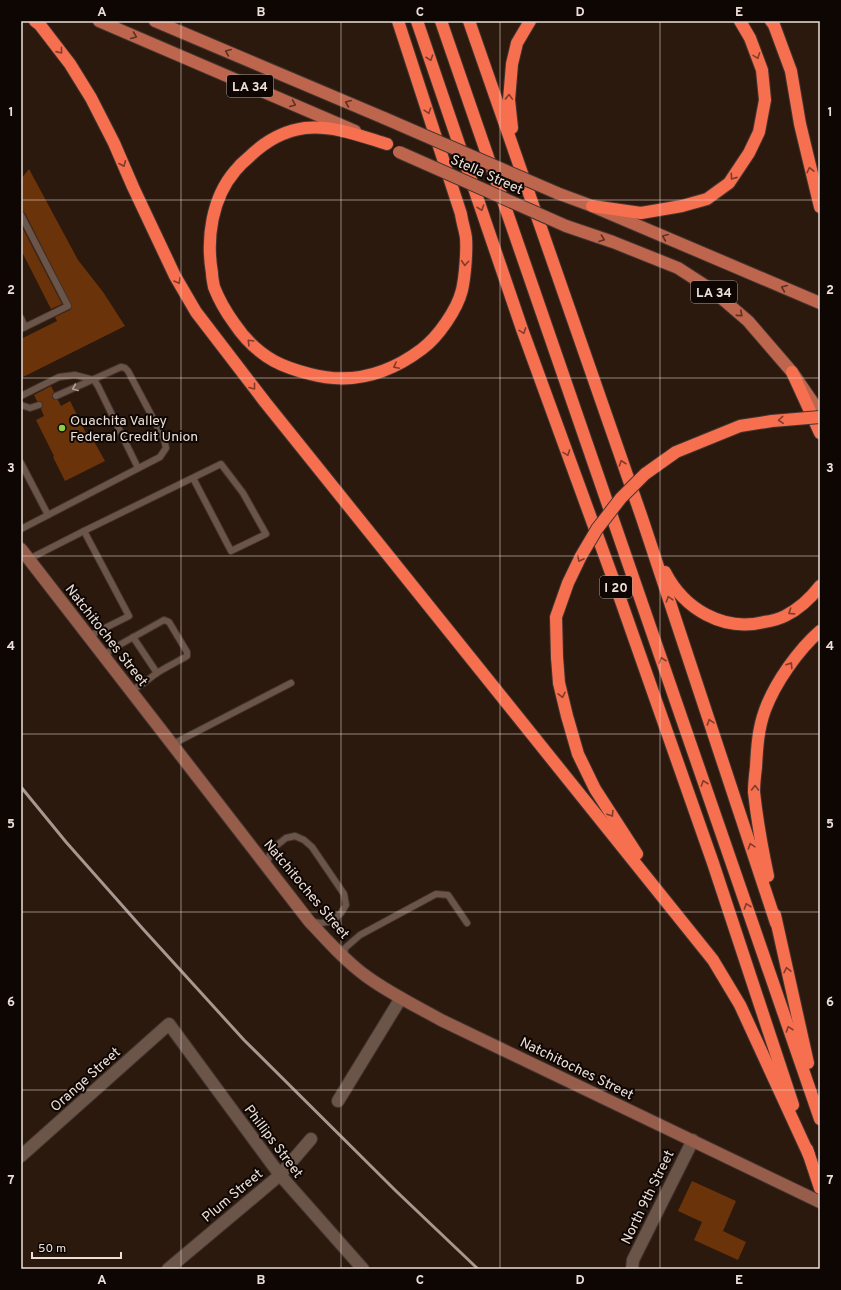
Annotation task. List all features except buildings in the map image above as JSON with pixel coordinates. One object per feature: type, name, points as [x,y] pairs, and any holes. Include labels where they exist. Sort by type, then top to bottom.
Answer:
[{"type":"highway","points":[[35,21],[40,25],[70,64],[91,98],[114,143],[175,276],[196,312],[285,427],[713,960]]},
{"type":"highway","points":[[386,144],[352,133],[322,128],[304,128],[282,134],[269,141],[234,171],[221,193],[213,215],[210,235],[209,259],[214,285],[225,311],[241,333],[258,350],[274,361],[296,371],[337,379],[373,375],[390,369],[409,359],[425,347],[442,329],[456,307],[462,289],[466,238],[461,214],[398,21]]},
{"type":"highway","name":"I 20","points":[[417,21],[522,329],[615,584],[713,863],[820,1188]]},
{"type":"highway","name":"I 20","points":[[441,21],[820,1118]]},
{"type":"highway","points":[[469,21],[642,518],[776,923]]},
{"type":"highway","points":[[514,150],[509,100],[512,64],[517,43],[530,21]]},
{"type":"highway","points":[[592,206],[641,213],[682,206],[707,199],[729,183],[749,153],[760,132],[764,100],[762,70],[750,38],[740,21]]},
{"type":"highway","points":[[771,21],[774,25],[791,70],[800,124],[820,207]]},
{"type":"highway","points":[[792,372],[820,433]]},
{"type":"highway","points":[[809,1155],[740,1004],[713,960],[628,841],[595,789],[578,754],[559,683],[556,618],[568,583],[581,556],[597,529],[621,498],[645,474],[676,452],[740,426],[772,421],[820,417]]},
{"type":"highway","points":[[642,518],[661,566],[669,581],[684,599],[698,610],[716,620],[751,625],[784,617],[810,599],[820,586]]},
{"type":"highway","points":[[820,631],[810,639],[793,661],[778,684],[765,711],[757,743],[754,790],[761,843],[776,923],[820,1118]]},
{"type":"main road","name":"Stella Street","points":[[99,21],[386,144],[399,152],[566,226],[678,268],[712,290],[748,321],[792,372],[820,413]]},
{"type":"main road","name":"Stella Street","points":[[155,21],[557,193],[592,206],[820,303]]},
{"type":"street","name":"Natchitoches Street","points":[[21,549],[309,921],[336,950],[366,976],[401,998],[441,1020],[820,1202]]},
{"type":"street","points":[[338,1101],[401,998]]},
{"type":"street","name":"Orange Street","points":[[21,1156],[169,1024]]},
{"type":"street","name":"Phillips Street","points":[[169,1024],[280,1175],[363,1269]]},
{"type":"street","name":"Plum Street","points":[[168,1269],[280,1175],[311,1139]]},
{"type":"street","name":"North 9th Street","points":[[632,1269],[633,1260],[693,1140]]},
{"type":"lane","points":[[21,215],[68,306],[23,328],[21,318]]},
{"type":"lane","points":[[21,529],[160,457],[166,448],[164,439],[125,368],[121,367],[56,396]]},
{"type":"lane","points":[[21,396],[59,377],[75,375],[94,380],[138,468]]},
{"type":"lane","points":[[21,405],[30,408],[39,405]]},
{"type":"lane","points":[[21,463],[48,515]]},
{"type":"lane","points":[[29,559],[84,531],[192,478],[221,464],[243,494],[266,534],[231,551],[192,478]]},
{"type":"lane","points":[[84,531],[129,616],[89,636]]},
{"type":"lane","points":[[104,656],[112,649],[164,620],[169,622],[187,652],[186,656],[157,673],[135,689],[130,690]]},
{"type":"lane","points":[[133,637],[157,673]]},
{"type":"lane","points":[[173,744],[291,683]]},
{"type":"lane","points":[[266,865],[272,849],[286,838],[295,836],[304,840],[312,847],[344,894],[346,905],[333,921],[321,923],[309,921]]},
{"type":"lane","points":[[344,956],[345,948],[360,935],[436,894],[448,895],[467,923]]},
{"type":"railway","points":[[21,787],[66,842],[244,1040],[396,1191],[478,1269]]},
{"type":"place","name":"Ouachita Valley Federal Credit Union","points":[[62,428]]}]
